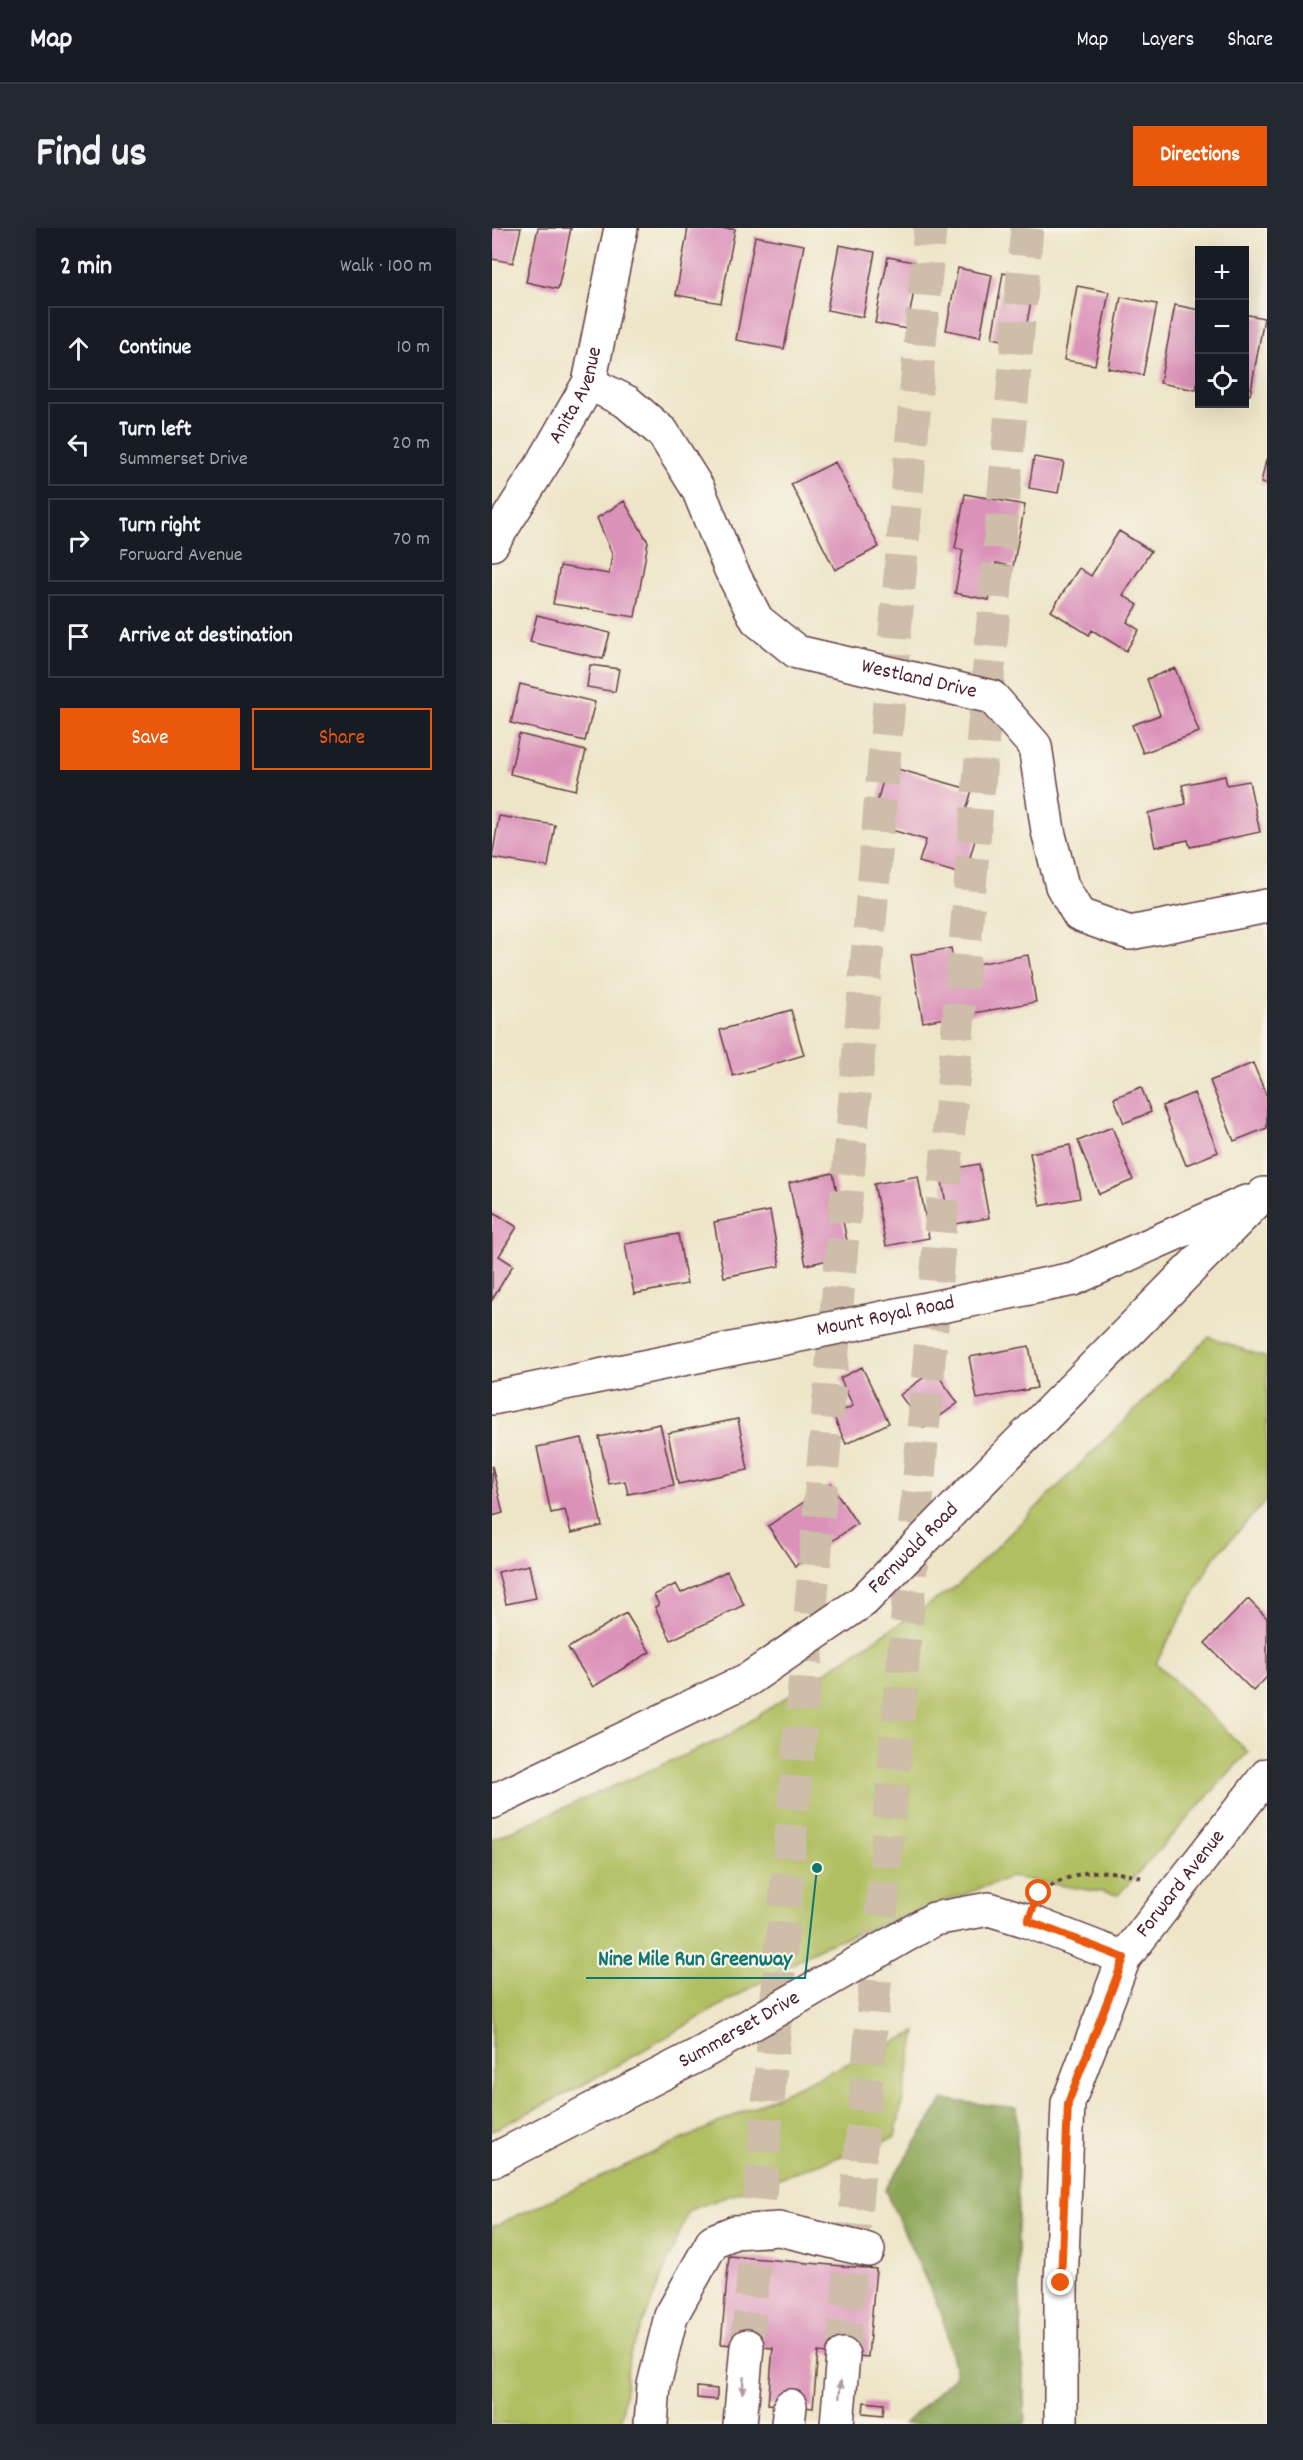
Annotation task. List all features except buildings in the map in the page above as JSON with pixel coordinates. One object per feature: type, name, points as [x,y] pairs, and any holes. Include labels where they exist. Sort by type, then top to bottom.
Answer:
[{"type":"main road","name":"Anita Avenue","points":[[492,544],[545,460],[589,383],[621,228]]},
{"type":"main road","name":"Westland Drive","points":[[589,383],[627,402],[663,433],[698,489],[731,570],[757,620],[797,652],[992,697],[1035,746],[1048,831],[1059,875],[1062,886],[1079,915],[1130,933],[1267,906]]},
{"type":"main road","name":"Mount Royal Road","points":[[492,1398],[1073,1279],[1265,1194]]},
{"type":"main road","name":"Fernwald Road","points":[[492,1802],[749,1679],[863,1601],[1265,1194]]},
{"type":"main road","name":"Forward Avenue","points":[[1061,2424],[1061,2283],[1068,2103],[1124,1958],[1267,1775]]},
{"type":"main road","name":"Summerset Drive","points":[[492,2161],[700,2054],[934,1919],[989,1909],[1028,1921],[1124,1958]]},
{"type":"main road","points":[[651,2424],[654,2385],[671,2316],[713,2241],[735,2232],[779,2229],[868,2250]]},
{"type":"main road","points":[[740,2424],[747,2346]]},
{"type":"main road","points":[[837,2424],[843,2355]]},
{"type":"path","points":[[1028,1921],[1039,1893],[1063,1878],[1087,1871],[1129,1875],[1153,1881],[1174,1894]]},
{"type":"green space","points":[[1209,1337],[1267,1358],[1267,1500],[1213,1559],[1156,1663],[1248,1752],[1118,1895],[1011,1877],[825,1945],[583,2085],[492,2131],[492,1839],[724,1738],[957,1586]]},
{"type":"green space","points":[[916,2032],[895,2137],[689,2210],[629,2357],[621,2424],[492,2424],[492,2227]]},
{"type":"green space","points":[[943,2100],[1017,2108],[1018,2247],[1025,2424],[904,2424],[956,2375],[942,2315],[885,2190]]},
{"type":"tunnel","points":[[747,2346],[930,228]]},
{"type":"tunnel","points":[[843,2355],[1027,228]]},
{"type":"place","name":"Nine Mile Run Greenway","points":[[817,1868]]},
{"type":"route","points":[[1039,1893],[1028,1921],[1124,1958],[1068,2103],[1061,2283]]}]
